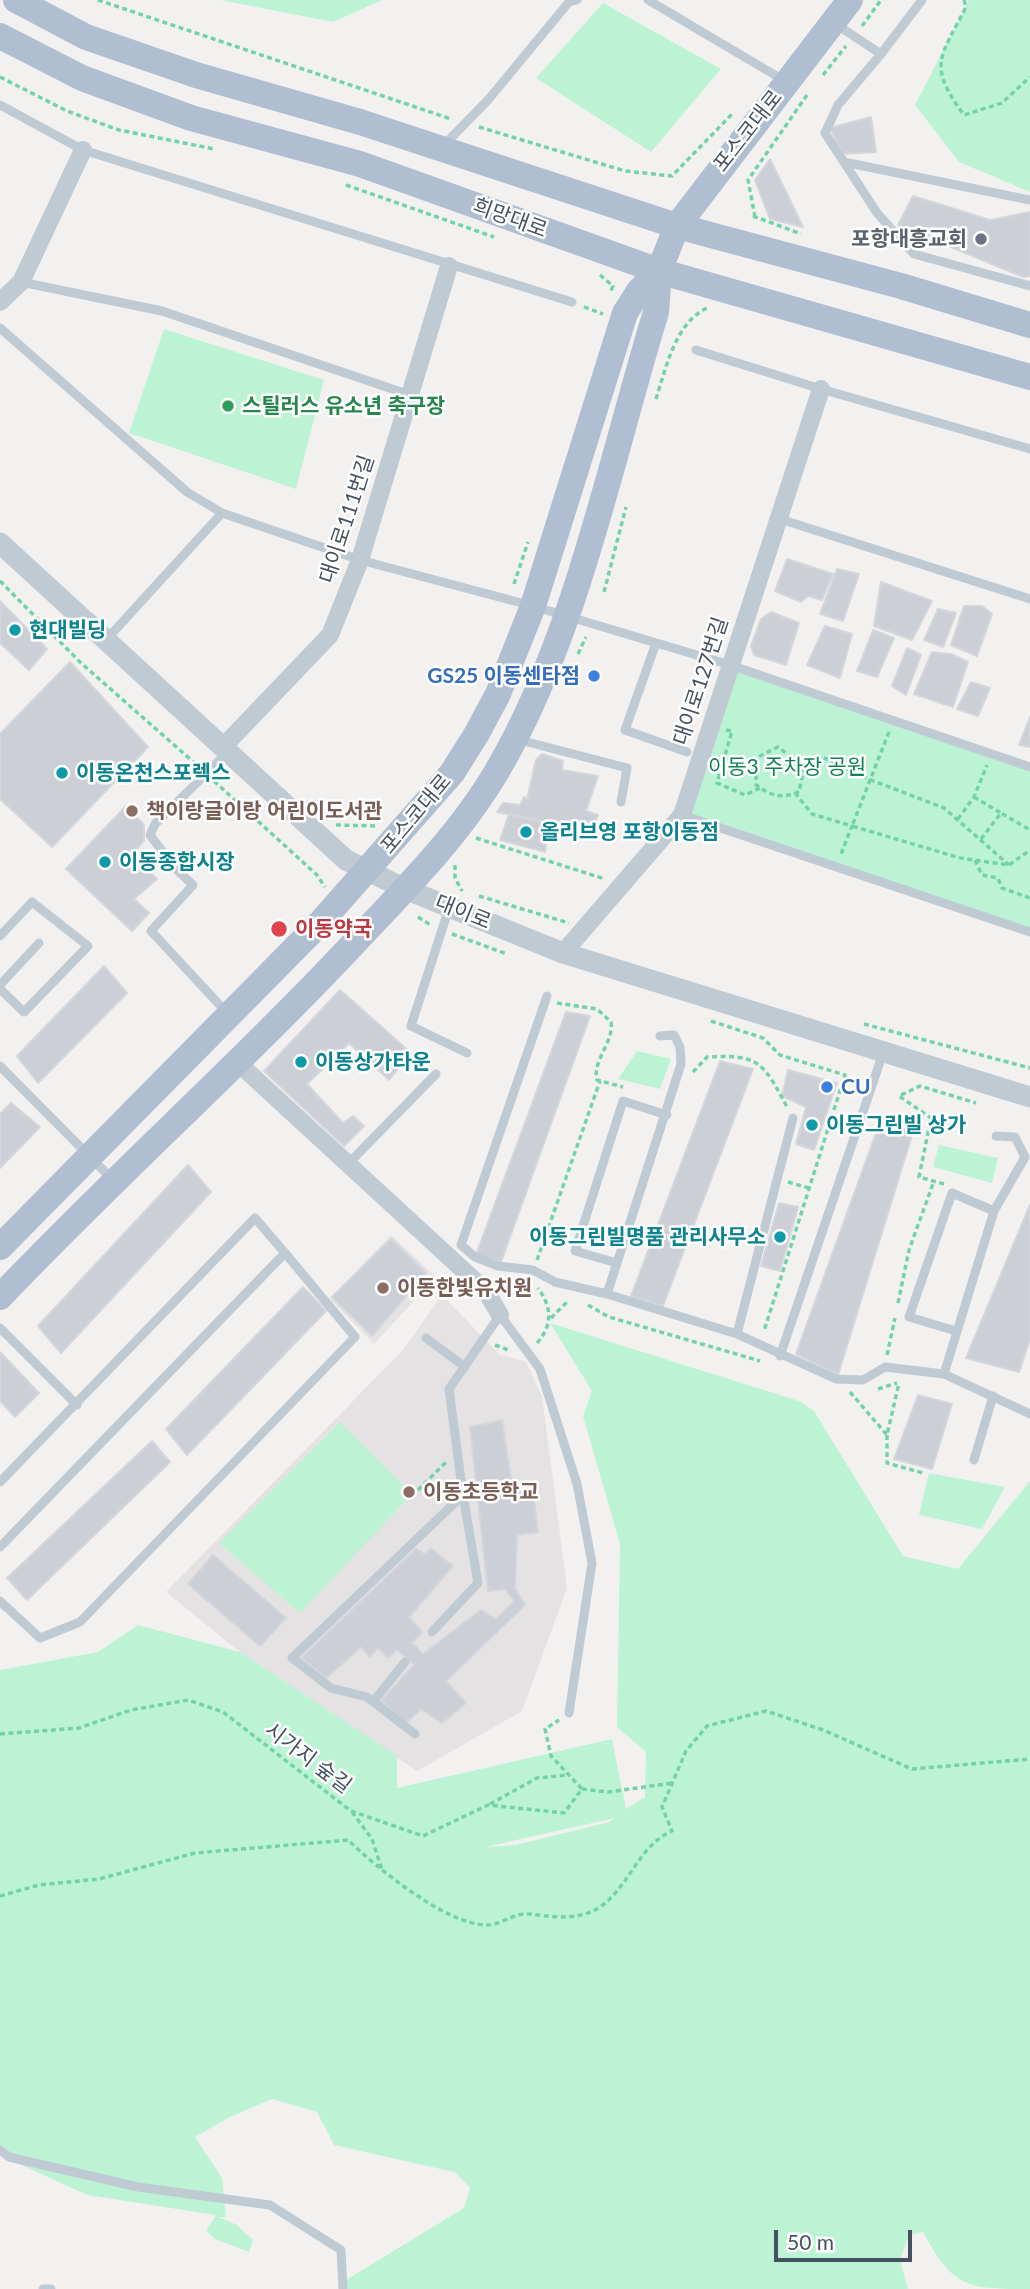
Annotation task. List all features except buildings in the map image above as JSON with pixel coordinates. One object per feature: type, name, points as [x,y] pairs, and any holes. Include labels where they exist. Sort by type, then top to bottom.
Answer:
[{"type":"main road","name":"희망대로","points":[[16,0],[86,37],[129,52],[440,148],[677,226],[901,286],[1030,325]]},
{"type":"main road","name":"포스코대로","points":[[0,1297],[405,889],[474,804],[514,738],[566,616],[656,312],[659,271],[677,226],[799,86],[843,29],[850,0]]},
{"type":"main road","name":"희망대로","points":[[0,36],[82,78],[191,118],[360,164],[659,271],[1030,377]]},
{"type":"main road","name":"포스코대로","points":[[0,1247],[368,870],[452,772],[477,736],[498,694],[533,606],[625,313],[639,290],[659,271]]},
{"type":"main road","points":[[122,1124],[128,1140],[148,1147]]},
{"type":"street","points":[[0,302],[21,282],[83,150]]},
{"type":"street","name":"대이로111번길","points":[[224,751],[330,635],[360,560],[449,266]]},
{"type":"street","name":"대이로127번길","points":[[563,953],[682,815],[821,389]]},
{"type":"street","name":"대이로","points":[[0,543],[332,849],[368,870],[405,889],[455,898],[563,953],[1030,1097]]},
{"type":"street","points":[[236,1061],[486,1291],[500,1315]]},
{"type":"lane","points":[[440,148],[538,43],[569,2],[577,0]]},
{"type":"lane","points":[[648,0],[799,86]]},
{"type":"lane","points":[[922,0],[838,105],[825,133],[877,213],[914,254],[1030,286]]},
{"type":"lane","points":[[843,29],[881,54]]},
{"type":"lane","points":[[0,105],[83,150],[449,266],[572,302]]},
{"type":"lane","points":[[844,162],[1030,200]]},
{"type":"lane","points":[[21,282],[162,311],[410,395]]},
{"type":"lane","points":[[0,328],[187,492],[222,513],[360,560],[533,606],[730,665],[1030,766]]},
{"type":"lane","points":[[696,350],[1030,449]]},
{"type":"lane","points":[[105,641],[222,513]]},
{"type":"lane","points":[[780,519],[1030,599]]},
{"type":"lane","points":[[656,643],[625,730],[687,752]]},
{"type":"lane","points":[[514,738],[627,768],[621,802]]},
{"type":"lane","points":[[224,751],[155,824],[150,835],[174,867],[193,885],[151,931],[229,1014]]},
{"type":"lane","points":[[682,815],[1030,932]]},
{"type":"lane","points":[[455,898],[411,1026],[467,1053]]},
{"type":"lane","points":[[0,936],[32,902],[88,946],[24,1012],[0,987],[39,943]]},
{"type":"lane","points":[[547,996],[461,1245],[475,1257],[498,1266],[533,1270],[555,1282],[607,1294],[737,1334],[780,1356],[836,1379],[863,1380],[885,1367],[944,1374],[1030,1414]]},
{"type":"lane","points":[[607,1294],[667,1115],[681,1064],[680,1047],[674,1035],[660,1036]]},
{"type":"lane","points":[[780,1356],[884,1051]]},
{"type":"lane","points":[[0,1066],[113,1181]]},
{"type":"lane","points":[[348,1164],[436,1074]]},
{"type":"lane","points":[[617,1263],[575,1251],[623,1101],[667,1115]]},
{"type":"lane","points":[[737,1334],[793,1118]]},
{"type":"lane","points":[[944,1374],[994,1211],[1025,1157],[1015,1137],[996,1136]]},
{"type":"lane","points":[[956,1331],[909,1317],[952,1193],[994,1211]]},
{"type":"lane","points":[[0,1482],[255,1218],[355,1337],[80,1622],[40,1638],[0,1601]]},
{"type":"lane","points":[[0,1547],[285,1253]]},
{"type":"lane","points":[[432,1632],[478,1583],[449,1389],[500,1315],[540,1369],[577,1484],[592,1563],[569,1713]]},
{"type":"lane","points":[[0,1328],[77,1405]]},
{"type":"lane","points":[[426,1338],[465,1367]]},
{"type":"lane","points":[[974,1460],[993,1396]]},
{"type":"lane","points":[[415,1734],[367,1697],[331,1688],[292,1658],[463,1495]]},
{"type":"lane","points":[[373,1702],[405,1662]]},
{"type":"lane","points":[[0,2150],[9,2157],[138,2187],[270,2205],[341,2250],[343,2289]]},
{"type":"lane","points":[[43,2289],[51,2289]]},
{"type":"path","points":[[98,0],[466,123],[625,172],[672,176],[737,108]]},
{"type":"path","points":[[819,80],[843,29],[881,0]]},
{"type":"path","points":[[964,0],[966,7],[941,56],[943,87],[964,116],[1002,103],[1030,77]]},
{"type":"path","points":[[0,78],[67,111],[119,130],[219,150]]},
{"type":"path","points":[[755,217],[748,180],[799,86]]},
{"type":"path","points":[[338,182],[497,238]]},
{"type":"path","points":[[599,274],[612,286]]},
{"type":"path","points":[[572,302],[603,314]]},
{"type":"path","points":[[655,401],[675,343],[698,312]]},
{"type":"path","points":[[604,592],[627,502]]},
{"type":"path","points":[[0,581],[81,663]]},
{"type":"path","points":[[836,867],[893,721]]},
{"type":"path","points":[[710,728],[732,731],[717,783],[745,794],[760,788]]},
{"type":"path","points":[[804,767],[778,747],[756,758],[756,785],[782,798],[799,792],[804,767],[822,757],[871,780],[944,808],[1010,865]]},
{"type":"path","points":[[958,819],[974,797],[992,754]]},
{"type":"path","points":[[795,793],[812,814],[975,860],[1010,865],[1026,853],[1030,854]]},
{"type":"path","points":[[974,797],[1030,830]]},
{"type":"path","points":[[981,839],[1001,813]]},
{"type":"path","points":[[470,836],[622,884]]},
{"type":"path","points":[[975,860],[982,875],[998,878],[1002,888],[1030,898]]},
{"type":"path","points":[[455,898],[566,921],[579,933]]},
{"type":"path","points":[[547,996],[560,1004],[597,1009],[611,1022],[613,1035],[595,1072],[600,1081],[635,1091]]},
{"type":"path","points":[[926,1040],[1030,1068]]},
{"type":"path","points":[[676,1081],[692,1073],[707,1058],[750,1058],[769,1074],[793,1118]]},
{"type":"path","points":[[764,1331],[845,1075]]},
{"type":"path","points":[[533,1270],[600,1081]]},
{"type":"path","points":[[899,1096],[931,1118],[919,1177],[947,1185]]},
{"type":"path","points":[[779,1180],[809,1188]]},
{"type":"path","points":[[885,1367],[909,1250],[934,1181]]},
{"type":"path","points":[[551,1318],[573,1297]]},
{"type":"path","points":[[585,1303],[610,1317],[760,1361]]},
{"type":"path","points":[[899,1383],[887,1434],[887,1463],[923,1474]]},
{"type":"path","points":[[848,1390],[887,1434]]},
{"type":"path","points":[[418,1490],[449,1459],[458,1458]]},
{"type":"path","name":"시가지 숲길","points":[[0,1734],[79,1728],[131,1710],[188,1700],[223,1712],[351,1811],[423,1836],[537,1779],[569,1775]]},
{"type":"path","points":[[0,1896],[39,1885],[99,1879],[195,1853],[247,1851],[312,1841],[348,1840],[382,1870],[449,1915],[487,1925],[524,1914],[557,1920],[600,1907],[628,1877],[654,1838],[672,1831],[662,1807],[685,1751],[708,1726],[766,1711],[823,1730],[912,1769],[1030,1759]]},
{"type":"path","points":[[569,1713],[545,1729],[551,1756],[582,1789],[608,1792],[673,1783]]},
{"type":"path","points":[[488,1805],[564,1813],[582,1789]]},
{"type":"path","points":[[351,1811],[372,1839],[382,1870]]},
{"type":"shaded area","name":"이동한빛유치원","points":[[391,1235],[436,1277],[374,1344],[330,1299]]},
{"type":"shaded area","name":"이동초등학교","points":[[442,1295],[499,1354],[526,1362],[542,1396],[567,1588],[522,1711],[417,1771],[240,1652],[166,1592],[403,1350]]},
{"type":"green space","points":[[220,0],[382,0],[333,22]]},
{"type":"green space","points":[[969,0],[1030,0],[1030,192],[959,162],[915,105]]},
{"type":"green space","points":[[603,3],[721,69],[651,152],[536,78]]},
{"type":"green space","name":"스틸러스 유소년 축구장","points":[[164,329],[324,380],[296,489],[129,433]]},
{"type":"green space","name":"이동3 주차장 공원","points":[[730,665],[1030,767],[1030,932],[682,815]]},
{"type":"green space","points":[[637,1051],[671,1059],[660,1089],[618,1079]]},
{"type":"green space","points":[[939,1145],[998,1158],[992,1183],[933,1167]]},
{"type":"green space","points":[[550,1323],[799,1401],[814,1411],[903,1556],[958,1569],[1030,1481],[1030,2289],[992,2288],[965,2282],[944,2265],[923,2232],[909,2235],[900,2260],[908,2289],[347,2289],[346,2280],[464,2208],[470,2187],[454,2172],[334,2145],[317,2112],[272,2099],[230,2117],[195,2137],[222,2178],[226,2217],[219,2217],[237,2225],[253,2240],[249,2252],[215,2239],[206,2231],[216,2215],[87,2195],[0,2155],[0,1670],[98,1652],[138,1625],[240,1652],[397,1756],[397,1788],[612,1739],[626,1809],[645,1797],[646,1752],[617,1727],[620,1544],[583,1416],[592,1391]],"holes":[[[615,1818],[609,1822],[516,1845],[485,1847]]]},
{"type":"green space","points":[[340,1422],[412,1494],[300,1613],[219,1543]]},
{"type":"green space","points":[[929,1473],[1005,1487],[982,1529],[919,1515]]},
{"type":"place","name":"포항대흥교회","points":[[981,239]]},
{"type":"place","name":"스틸러스 유소년 축구장","points":[[228,406]]},
{"type":"place","name":"현대빌딩","points":[[15,630]]},
{"type":"place","name":"GS25 이동센타점","points":[[594,676]]},
{"type":"place","name":"이동온천스포렉스","points":[[62,773]]},
{"type":"place","name":"책이랑글이랑 어린이도서관","points":[[132,811]]},
{"type":"place","name":"올리브영 포항이동점","points":[[526,832]]},
{"type":"place","name":"이동종합시장","points":[[105,862]]},
{"type":"place","name":"이동약국","points":[[279,929]]},
{"type":"place","name":"이동상가타운","points":[[301,1062]]},
{"type":"place","name":"CU","points":[[827,1087]]},
{"type":"place","name":"이동그린빌 상가","points":[[812,1125]]},
{"type":"place","name":"이동그린빌명품 관리사무소","points":[[780,1237]]},
{"type":"place","name":"이동한빛유치원","points":[[383,1288]]},
{"type":"place","name":"이동초등학교","points":[[409,1492]]}]
